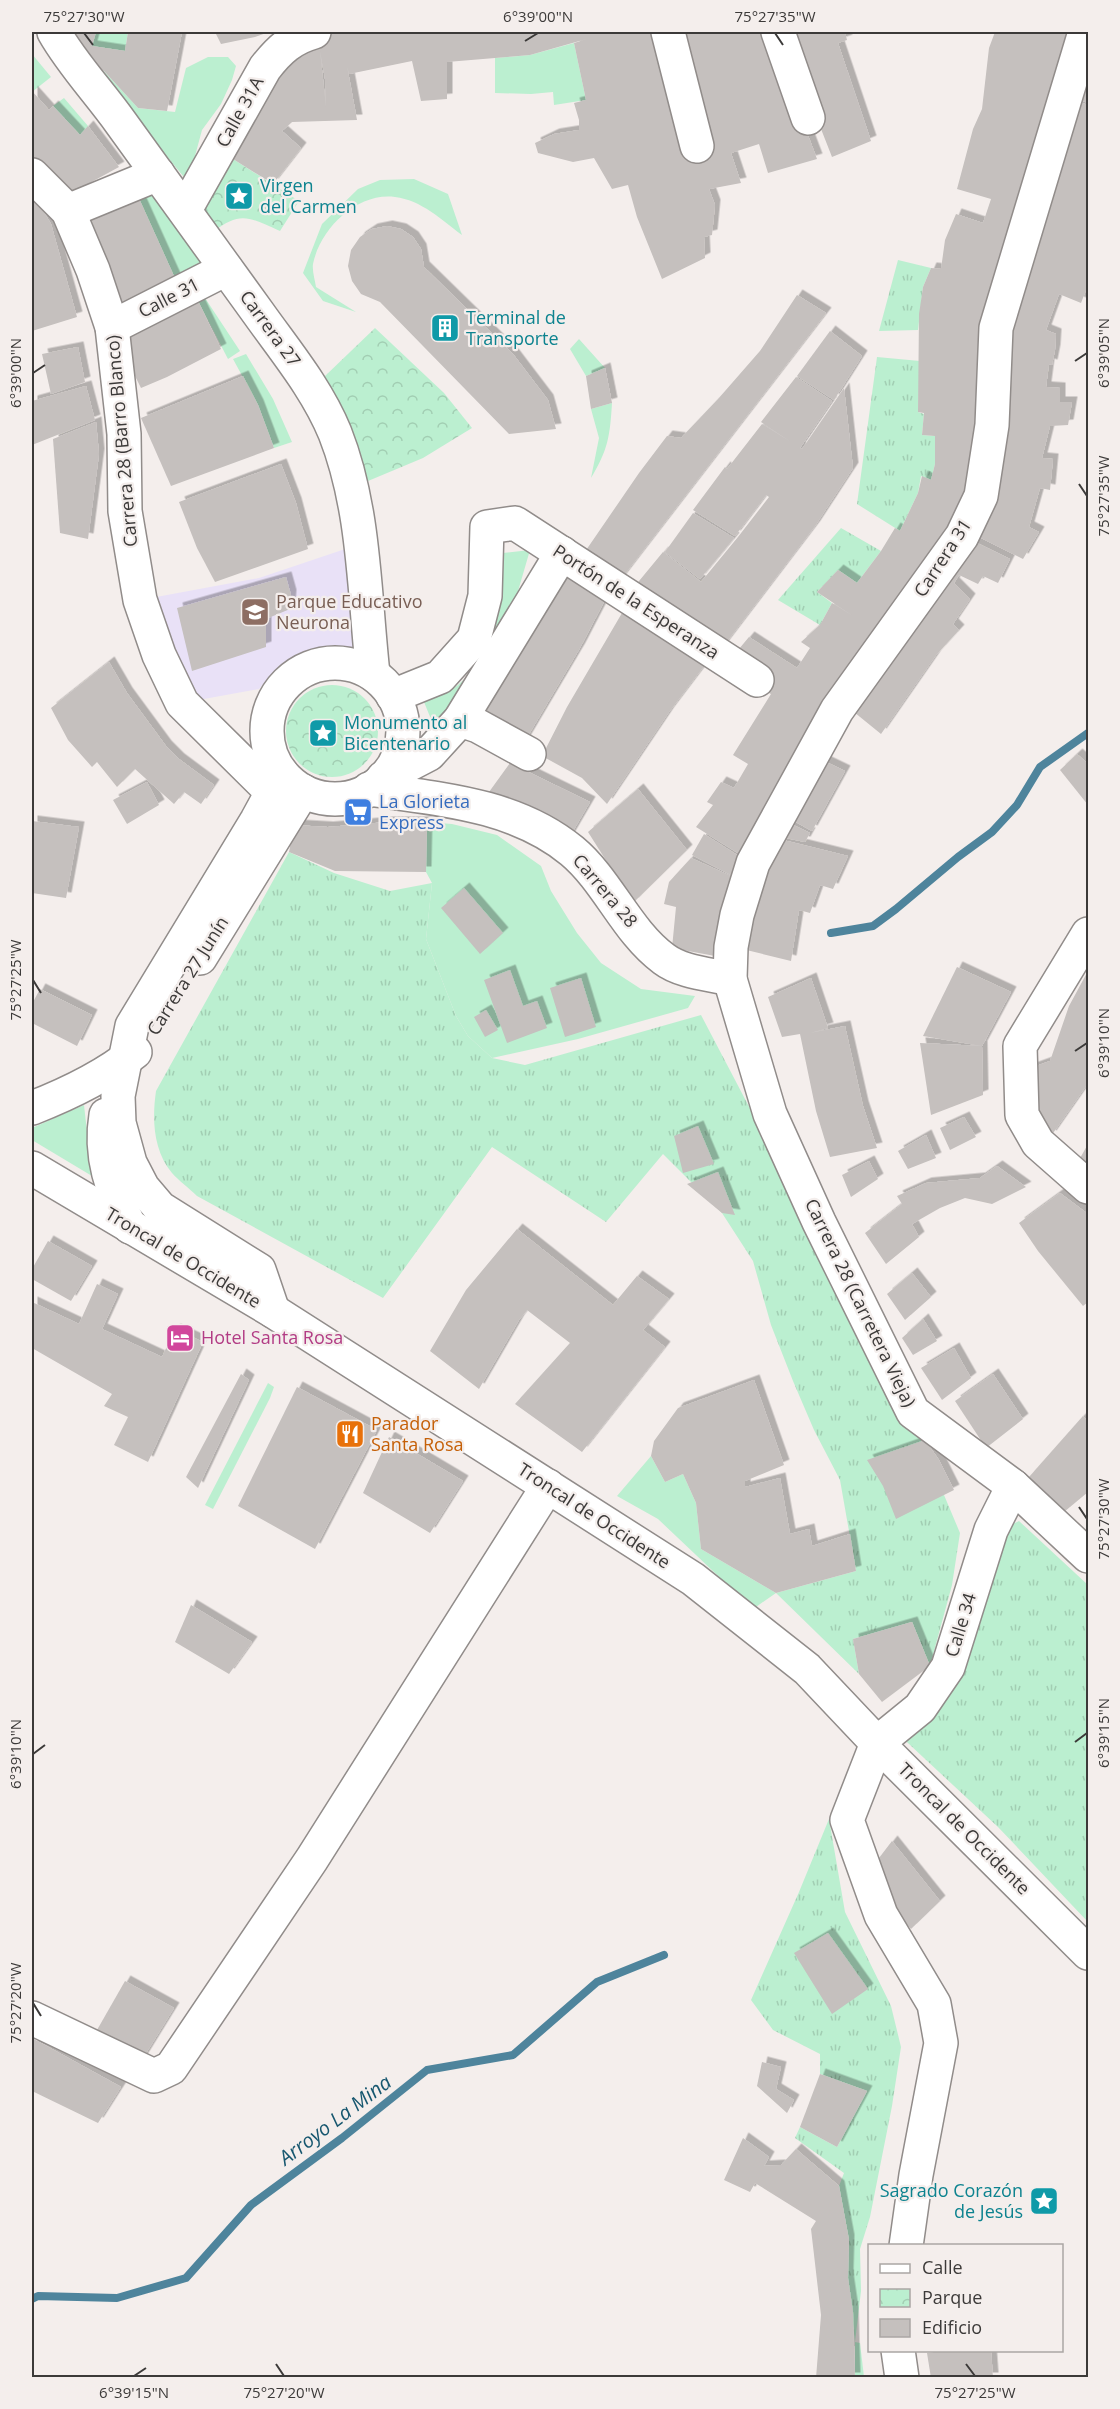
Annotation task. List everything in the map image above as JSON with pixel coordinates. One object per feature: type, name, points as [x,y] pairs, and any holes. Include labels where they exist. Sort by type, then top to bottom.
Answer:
[{"type":"street","name":"Carrera 27","points":[[54,32],[62,47],[158,174],[304,377],[334,432],[348,470],[355,502],[383,685]]},
{"type":"street","name":"Calle 31A","points":[[184,210],[265,68],[280,50],[298,36],[314,32]]},
{"type":"street","points":[[668,32],[698,146]]},
{"type":"street","points":[[778,32],[808,118]]},
{"type":"street","name":"Carrera 31","points":[[730,980],[731,947],[737,915],[753,863],[837,710],[962,536],[981,496],[992,425],[996,328],[1085,32]]},
{"type":"street","points":[[68,211],[158,174]]},
{"type":"street","name":"Carrera 28 (Barro Blanco)","points":[[32,175],[68,211],[93,270],[112,327],[124,434],[125,511],[140,600],[159,655],[182,704],[286,786]]},
{"type":"street","name":"Calle 31","points":[[112,327],[226,269]]},
{"type":"street","name":"Portón de la Esperanza","points":[[383,685],[440,677],[474,639],[501,525],[562,553],[757,680]]},
{"type":"street","points":[[376,784],[395,763],[402,745],[402,720],[383,685],[357,667],[339,663],[305,670],[290,680],[270,710],[267,727],[268,745],[286,786],[325,798],[347,797],[376,784],[429,754],[460,720],[562,553]]},
{"type":"street","points":[[460,720],[478,726],[529,754]]},
{"type":"street","name":"Carrera 28","points":[[376,784],[463,802],[513,817],[542,830],[574,852],[646,943],[665,960],[683,968],[730,980]]},
{"type":"street","name":"Carrera 27 Junín","points":[[125,1060],[132,1026],[286,786]]},
{"type":"street","points":[[1089,934],[1020,1046],[1022,1115],[1038,1143],[1089,1187]]},
{"type":"street","name":"Carrera 28 (Carretera Vieja)","points":[[730,980],[770,1114],[824,1233],[913,1412],[1013,1486],[1089,1556]]},
{"type":"street","points":[[32,1108],[94,1080],[125,1060]]},
{"type":"street","points":[[125,1060],[111,1092],[104,1126],[105,1162],[114,1196],[130,1227]]},
{"type":"street","points":[[125,1060],[118,1096],[119,1122],[130,1163],[143,1188],[160,1208],[259,1270],[273,1311]]},
{"type":"street","name":"Troncal de Occidente","points":[[32,1168],[273,1311],[693,1579],[807,1669],[877,1743],[1089,1953]]},
{"type":"street","points":[[32,2018],[154,2076],[171,2068],[312,1859],[548,1486]]},
{"type":"street","name":"Calle 34","points":[[877,1743],[920,1708],[948,1667],[991,1530],[1013,1486]]},
{"type":"street","points":[[877,1743],[847,1820],[881,1915],[934,2004],[941,2043],[916,2175],[906,2244]]},
{"type":"street","points":[[898,2352],[902,2378]]},
{"type":"shaded area","name":"Parque Educativo Neurona","points":[[360,544],[363,662],[346,654],[328,650],[312,651],[297,655],[280,665],[259,689],[182,703],[140,600],[259,578]]},
{"type":"green space","points":[[96,32],[128,32],[125,51],[92,46]]},
{"type":"green space","points":[[574,43],[586,100],[554,105],[553,92],[495,93],[495,58],[530,55]]},
{"type":"green space","points":[[32,54],[51,77],[32,92]]},
{"type":"green space","points":[[208,57],[228,57],[236,66],[221,104],[202,130],[188,182],[94,68],[104,71],[138,108],[175,112],[186,68]]},
{"type":"green space","points":[[64,98],[88,126],[80,135],[53,106]]},
{"type":"green space","points":[[233,159],[299,201],[280,231],[246,218],[231,221],[213,232],[198,215]]},
{"type":"green space","points":[[414,179],[448,194],[462,235],[414,202],[395,197],[367,200],[354,207],[332,226],[323,238],[313,264],[316,287],[356,312],[323,301],[303,273],[322,224],[358,189],[380,180]]},
{"type":"green space","points":[[136,192],[154,193],[208,267],[178,285]]},
{"type":"green space","points":[[898,260],[931,268],[923,287],[918,330],[879,331]]},
{"type":"green space","points":[[205,298],[240,351],[228,359],[198,301]]},
{"type":"green space","points":[[375,328],[444,393],[472,428],[423,458],[368,481],[324,377]]},
{"type":"green space","points":[[579,339],[605,368],[586,376],[570,349]]},
{"type":"green space","points":[[246,354],[273,399],[292,442],[274,448],[258,405],[233,359]]},
{"type":"green space","points":[[877,357],[920,361],[918,412],[924,414],[922,435],[935,436],[935,464],[931,480],[921,476],[918,493],[900,531],[857,504]]},
{"type":"green space","points":[[612,403],[607,442],[591,478],[599,438],[591,409]]},
{"type":"green space","points":[[841,528],[881,551],[857,583],[838,570],[817,592],[832,603],[820,625],[778,600]]},
{"type":"green space","points":[[530,550],[516,598],[498,635],[435,729],[424,702],[458,685],[470,673],[485,642],[491,607],[493,554]]},
{"type":"green space","points":[[332,685],[349,689],[364,699],[374,714],[378,731],[374,748],[364,763],[349,773],[332,777],[315,773],[300,763],[290,748],[286,731],[290,714],[300,699],[315,689]]},
{"type":"green space","points":[[427,822],[452,824],[497,835],[541,866],[551,891],[577,933],[601,963],[641,989],[695,996],[688,1008],[578,1039],[492,1058],[468,1036],[456,1016],[426,939],[432,883],[426,872]]},
{"type":"green space","points":[[289,852],[334,873],[390,891],[432,883],[426,939],[456,1016],[468,1036],[492,1058],[525,1065],[701,1015],[910,1414],[960,1533],[952,1585],[930,1666],[912,1622],[853,1639],[859,1674],[776,1593],[856,1571],[840,1480],[814,1430],[793,1381],[771,1325],[753,1261],[722,1213],[663,1154],[606,1222],[492,1147],[383,1298],[197,1196],[172,1173],[161,1154],[155,1134],[156,1091]]},
{"type":"green space","points":[[84,1105],[92,1176],[32,1140],[32,1128]]},
{"type":"green space","points":[[268,1383],[274,1387],[270,1398],[213,1509],[205,1505]]},
{"type":"green space","points":[[651,1456],[665,1482],[683,1474],[696,1503],[701,1549],[776,1593],[753,1609],[658,1519],[617,1496]]},
{"type":"green space","points":[[1019,1521],[1088,1585],[1088,1922],[998,1827],[894,1730],[921,1709],[997,1532]]},
{"type":"green space","points":[[829,1819],[845,1912],[891,2006],[901,2047],[870,2217],[860,2249],[861,2291],[855,2342],[848,2278],[849,2240],[839,2186],[844,2173],[795,2138],[800,2127],[837,2147],[867,2091],[820,2074],[820,2054],[773,2030],[751,2000]]},
{"type":"green space","points":[[855,2342],[860,2343],[864,2377],[855,2378]]},
{"type":"building","points":[[64,32],[96,32],[92,46],[125,51],[128,32],[182,32],[167,111],[138,108],[104,71],[93,68]]},
{"type":"building","points":[[215,32],[269,32],[221,44]]},
{"type":"building","points":[[342,32],[654,32],[656,57],[673,88],[680,32],[769,32],[817,159],[768,173],[759,144],[731,153],[741,183],[709,189],[715,205],[712,235],[704,237],[705,258],[662,279],[637,217],[628,185],[612,189],[594,158],[573,162],[538,153],[535,143],[554,134],[579,130],[579,120],[574,103],[586,100],[574,43],[590,38],[530,55],[447,62],[447,99],[421,101],[412,61],[349,74],[347,66],[357,120],[292,122],[282,131],[301,148],[273,184],[233,159],[247,111],[285,58],[318,37]],"holes":[[[320,51],[325,79],[326,107]]]},
{"type":"building","points":[[783,32],[845,32],[847,40],[838,43],[871,141],[832,157]]},
{"type":"building","points":[[995,32],[1071,32],[974,495],[746,858],[696,827],[713,805],[707,802],[721,782],[734,788],[748,764],[733,755],[771,694],[760,688],[734,655],[749,637],[797,668],[810,648],[801,642],[820,625],[832,603],[853,616],[817,592],[838,570],[857,583],[895,528],[900,531],[918,493],[922,476],[931,480],[935,464],[935,436],[922,435],[924,413],[918,412],[919,314],[923,287],[931,268],[941,269],[945,240],[956,214],[983,223],[991,199],[957,189],[973,129],[982,109],[989,48]]},
{"type":"building","points":[[1088,54],[1088,103],[1071,96]]},
{"type":"building","points":[[32,91],[49,110],[53,106],[80,135],[88,126],[119,167],[64,197],[32,162]]},
{"type":"building","points":[[1071,99],[1088,105],[1088,285],[1081,303],[1059,294],[1046,330],[1056,334],[1055,350],[1052,365],[1049,364],[1046,387],[1060,388],[1060,402],[1072,402],[1068,425],[1050,426],[1042,458],[1053,459],[1050,490],[1040,488],[1029,527],[1039,532],[1023,559],[971,533],[999,359]]},
{"type":"building","points":[[136,192],[178,285],[124,311],[84,217]]},
{"type":"building","points":[[33,194],[51,224],[77,317],[32,331]]},
{"type":"building","name":"Terminal de Transporte","points":[[387,226],[401,229],[413,237],[421,249],[424,267],[513,354],[548,400],[556,429],[509,434],[380,302],[361,294],[352,281],[348,266],[351,250],[360,237],[372,229]]},
{"type":"building","points":[[797,295],[826,313],[618,583],[580,559],[667,436],[681,438],[719,398],[760,351]]},
{"type":"building","points":[[198,301],[221,349],[141,388],[117,340]]},
{"type":"building","points":[[830,331],[862,356],[834,400],[797,376]]},
{"type":"building","points":[[78,347],[85,382],[51,394],[42,354]]},
{"type":"building","points":[[605,368],[612,403],[591,409],[586,376]]},
{"type":"building","points":[[243,376],[258,405],[274,448],[171,486],[141,418]]},
{"type":"building","points":[[796,377],[832,401],[800,448],[802,449],[844,388],[853,468],[815,526],[722,648],[630,592],[663,552],[701,582],[769,497],[766,495],[735,536],[693,510],[725,467],[727,469],[762,424],[791,442],[761,422]]},
{"type":"building","points":[[86,386],[95,420],[32,445],[32,401]]},
{"type":"building","points":[[96,422],[99,454],[88,539],[60,533],[53,439]]},
{"type":"building","points":[[281,464],[296,503],[308,549],[215,582],[197,548],[179,502]]},
{"type":"building","points":[[693,513],[734,538],[700,579],[665,552]]},
{"type":"building","points":[[973,541],[1010,559],[998,583],[983,576],[978,584],[959,575],[954,583],[970,599],[953,624],[959,630],[936,655],[881,734],[849,708]]},
{"type":"building","points":[[561,571],[606,598],[580,648],[525,741],[475,711]]},
{"type":"building","points":[[286,577],[291,595],[290,609],[266,619],[266,647],[192,671],[177,608]]},
{"type":"building","points":[[622,613],[707,662],[669,712],[607,804],[582,778],[542,756],[567,707]]},
{"type":"building","points":[[109,662],[127,693],[166,746],[179,759],[214,785],[201,804],[184,792],[174,804],[135,769],[117,787],[97,762],[92,767],[68,740],[51,708]]},
{"type":"building","points":[[1077,754],[1088,764],[1088,805],[1060,770]]},
{"type":"building","points":[[822,760],[845,771],[812,831],[785,816]]},
{"type":"building","points":[[510,763],[590,802],[569,838],[535,811],[489,792]]},
{"type":"building","points":[[147,782],[159,805],[127,824],[113,800]]},
{"type":"building","points":[[638,789],[687,850],[633,903],[588,832]]},
{"type":"building","points":[[32,821],[79,827],[66,898],[32,893]]},
{"type":"building","points":[[387,822],[427,822],[426,872],[335,871],[289,852],[294,825],[328,827]]},
{"type":"building","points":[[787,822],[810,833],[805,842],[781,837]]},
{"type":"building","points":[[704,834],[745,860],[733,876],[692,855]]},
{"type":"building","points":[[775,838],[848,856],[833,889],[820,885],[810,913],[799,910],[791,961],[734,947]]},
{"type":"building","points":[[691,858],[733,877],[715,956],[672,948],[676,907],[664,904],[669,882]]},
{"type":"building","points":[[464,888],[503,933],[480,954],[441,908]]},
{"type":"building","points":[[957,967],[1011,992],[982,1046],[923,1036]]},
{"type":"building","points":[[510,970],[523,1006],[537,1001],[547,1028],[507,1043],[484,980]]},
{"type":"building","points":[[1088,971],[1088,1088],[1086,1086],[1051,1136],[1034,1123],[1025,1070],[1050,1061],[1069,1006]]},
{"type":"building","points":[[581,978],[596,1027],[565,1037],[550,988]]},
{"type":"building","points":[[811,978],[828,1028],[810,1033],[845,1026],[863,1106],[877,1148],[830,1157],[816,1111],[800,1034],[782,1037],[768,997]]},
{"type":"building","points":[[40,989],[92,1015],[77,1046],[32,1023],[32,1004]]},
{"type":"building","points":[[486,1010],[498,1030],[485,1037],[474,1017]]},
{"type":"building","points":[[920,1043],[982,1046],[983,1095],[931,1115]]},
{"type":"building","points":[[964,1117],[976,1137],[950,1150],[940,1128]]},
{"type":"building","points":[[698,1126],[714,1164],[683,1173],[674,1136]]},
{"type":"building","points":[[926,1135],[936,1158],[908,1169],[898,1151]]},
{"type":"building","points":[[1088,1144],[1088,1177],[1075,1167]]},
{"type":"building","points":[[869,1161],[878,1179],[851,1197],[842,1175]]},
{"type":"building","points":[[997,1166],[1026,1187],[992,1204],[965,1198],[940,1208],[912,1224],[919,1237],[886,1264],[865,1233],[902,1204],[897,1196],[926,1183],[980,1178]]},
{"type":"building","points":[[718,1172],[735,1215],[722,1213],[687,1184]]},
{"type":"building","points":[[1060,1193],[1088,1214],[1088,1302],[1083,1306],[1038,1251],[1019,1223]]},
{"type":"building","points":[[517,1229],[613,1305],[637,1276],[669,1299],[643,1330],[665,1347],[582,1452],[515,1404],[570,1343],[527,1310],[479,1389],[430,1351],[466,1290]]},
{"type":"building","points":[[48,1241],[92,1266],[71,1301],[32,1279],[32,1269]]},
{"type":"building","points":[[912,1273],[931,1297],[905,1320],[887,1294]]},
{"type":"building","points":[[97,1284],[118,1294],[102,1329],[162,1357],[175,1329],[203,1342],[148,1462],[114,1445],[128,1417],[104,1406],[112,1394],[32,1348],[32,1302],[79,1324]]},
{"type":"building","points":[[923,1319],[937,1341],[913,1355],[902,1338]]},
{"type":"building","points":[[954,1348],[971,1378],[942,1400],[921,1368]]},
{"type":"building","points":[[241,1374],[249,1380],[198,1488],[186,1477]]},
{"type":"building","points":[[993,1374],[1023,1419],[986,1448],[955,1401]]},
{"type":"building","points":[[754,1380],[784,1465],[745,1481],[745,1487],[780,1478],[790,1534],[809,1529],[812,1546],[850,1534],[856,1571],[776,1593],[701,1549],[696,1503],[683,1474],[665,1482],[651,1456],[654,1441],[678,1408]]},
{"type":"building","points":[[297,1387],[377,1430],[315,1549],[238,1506]]},
{"type":"building","points":[[1083,1416],[1088,1422],[1088,1492],[1064,1512],[1029,1477]]},
{"type":"building","points":[[389,1437],[463,1481],[430,1533],[363,1493]]},
{"type":"building","points":[[925,1440],[939,1460],[954,1490],[896,1519],[883,1486],[867,1460]]},
{"type":"building","points":[[191,1605],[252,1642],[229,1674],[175,1642]]},
{"type":"building","points":[[912,1622],[930,1666],[882,1702],[859,1674],[853,1639]]},
{"type":"building","points":[[892,1841],[940,1901],[911,1929],[875,1888],[879,1858]]},
{"type":"building","points":[[828,1933],[868,1989],[832,2014],[794,1953]]},
{"type":"building","points":[[125,1981],[174,2008],[140,2063],[93,2037]]},
{"type":"building","points":[[32,2038],[121,2087],[98,2123],[32,2091]]},
{"type":"building","points":[[762,2062],[781,2067],[776,2089],[794,2100],[787,2113],[757,2086]]},
{"type":"building","points":[[820,2074],[867,2091],[837,2147],[800,2127]]},
{"type":"building","points":[[743,2138],[769,2157],[764,2166],[781,2165],[796,2149],[839,2186],[849,2240],[848,2278],[853,2312],[855,2378],[816,2378],[821,2315],[811,2229],[816,2221],[755,2183],[750,2192],[724,2180]]},
{"type":"building","points":[[991,2352],[993,2378],[931,2378],[927,2353]]},
{"type":"waterway","points":[[831,933],[873,926],[896,909],[992,832],[1017,805],[1040,767],[1088,733]]},
{"type":"waterway","name":"Arroyo La Mina","points":[[32,2299],[38,2296],[117,2298],[186,2278],[251,2205],[342,2138],[427,2070],[513,2055],[597,1982],[664,1955]]},
{"type":"place","name":"Virgen del Carmen","points":[[239,196]]},
{"type":"place","name":"Terminal de Transporte","points":[[445,328]]},
{"type":"place","name":"Parque Educativo Neurona","points":[[255,612]]},
{"type":"place","name":"Monumento al Bicentenario","points":[[323,733]]},
{"type":"place","name":"La Glorieta Express","points":[[358,812]]},
{"type":"place","name":"Hotel Santa Rosa","points":[[180,1338]]},
{"type":"place","name":"Parador Santa Rosa","points":[[350,1434]]},
{"type":"place","name":"Sagrado Corazón de Jesús","points":[[1044,2201]]}]
